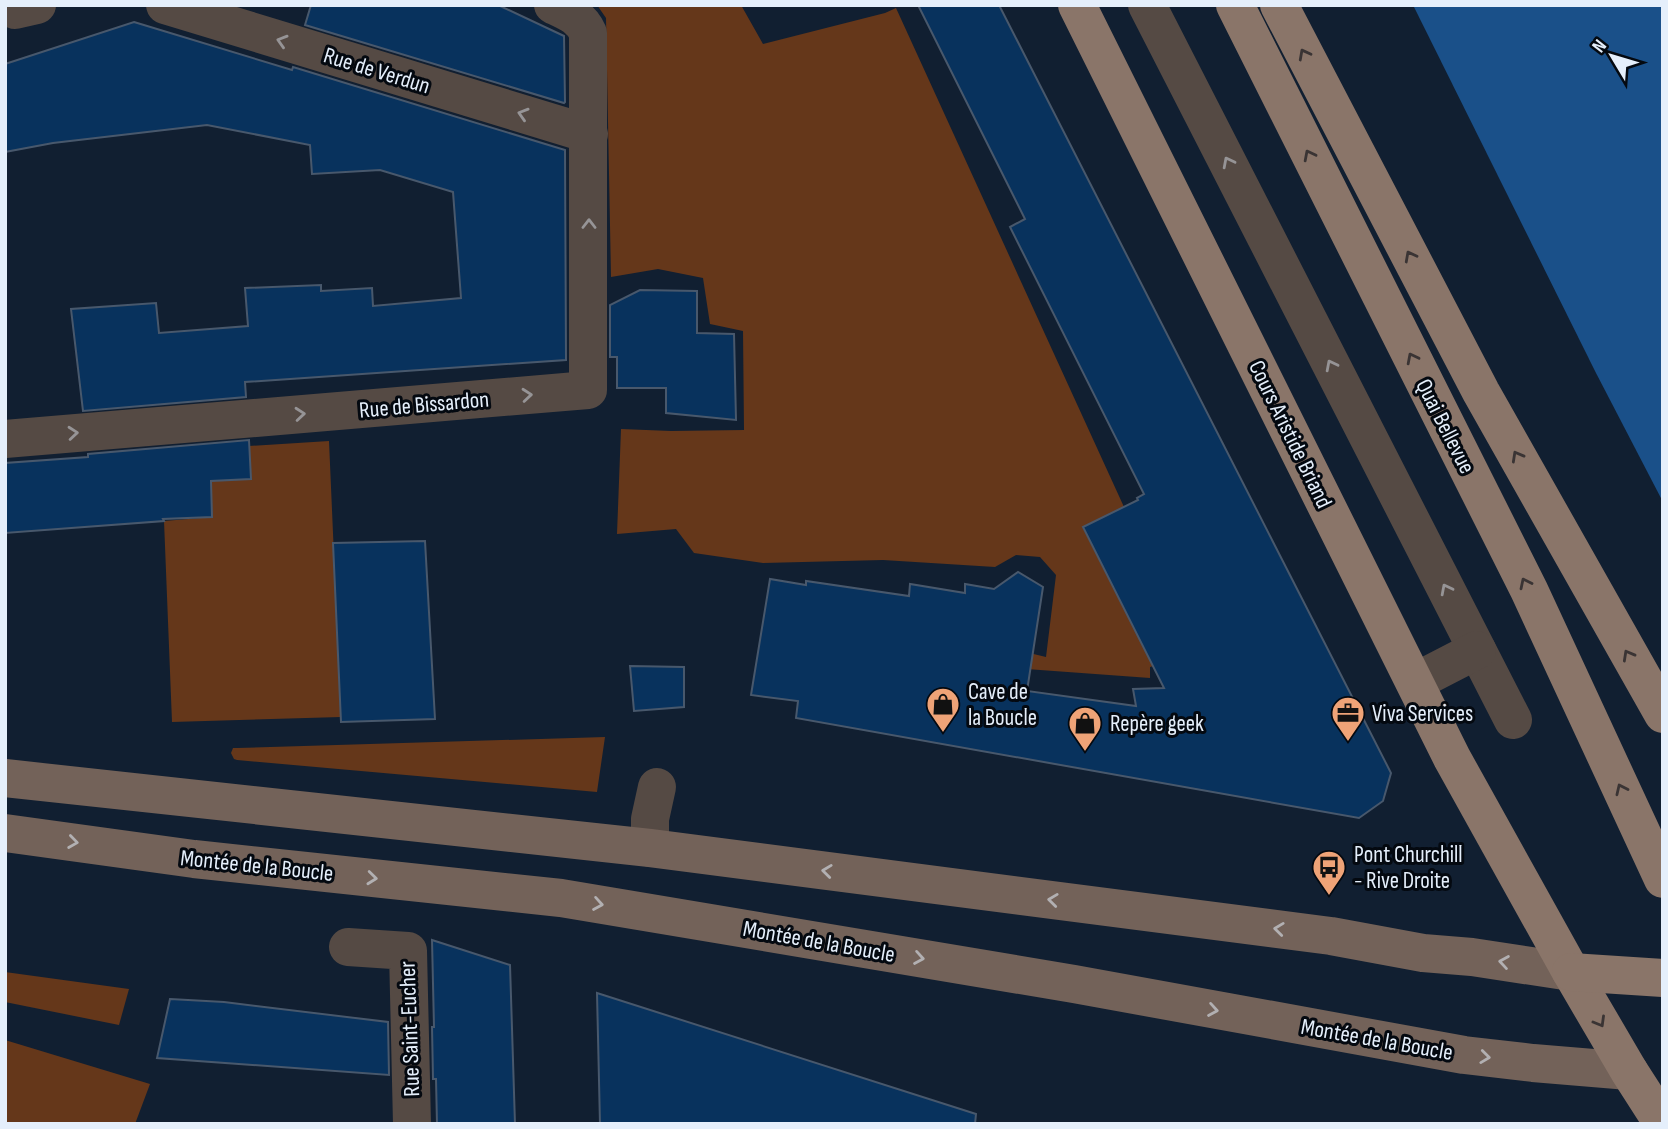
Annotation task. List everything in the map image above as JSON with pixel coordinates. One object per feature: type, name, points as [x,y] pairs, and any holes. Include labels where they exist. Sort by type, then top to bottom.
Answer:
[{"type":"main road","name":"Cours Aristide Briand","points":[[1077,5],[1452,758],[1571,972],[1646,1070],[1663,1124]]},
{"type":"main road","name":"Quai Bellevue","points":[[1235,5],[1529,590],[1656,865]]},
{"type":"main road","points":[[1279,5],[1480,392],[1663,714]]},
{"type":"main road","points":[[5,778],[650,848],[1331,936],[1423,953],[1472,957],[1571,972],[1663,978]]},
{"type":"main road","name":"Montée de la Boucle","points":[[5,833],[194,859],[561,898],[1074,984],[1464,1055],[1532,1063],[1646,1070]]},
{"type":"street","name":"Rue de Verdun","points":[[165,5],[589,134]]},
{"type":"street","points":[[553,5],[578,18],[588,33],[589,134]]},
{"type":"street","points":[[1147,5],[1513,720]]},
{"type":"street","name":"Rue de Bissardon","points":[[5,439],[588,390],[589,134]]},
{"type":"street","points":[[1415,682],[1477,650]]},
{"type":"street","points":[[650,848],[650,819],[657,787]]},
{"type":"street","name":"Rue Saint-Eucher","points":[[348,947],[408,951],[412,1124]]},
{"type":"shaded area","points":[[597,5],[741,5],[763,44],[896,8],[1124,507],[1083,528],[1132,624],[1171,661],[1150,667],[1150,678],[998,667],[1001,646],[1046,657],[1056,575],[1040,557],[1016,555],[995,567],[883,560],[763,563],[694,553],[676,529],[617,534],[621,429],[744,430],[743,331],[710,324],[703,278],[658,269],[611,277],[606,18]]},
{"type":"shaded area","points":[[329,441],[341,717],[172,722],[164,521],[212,517],[211,481],[249,446]]},
{"type":"shaded area","points":[[605,737],[597,792],[237,760],[231,753],[233,748]]},
{"type":"shaded area","points":[[5,972],[129,989],[119,1025],[5,1002]]},
{"type":"shaded area","points":[[5,1040],[150,1084],[135,1124],[5,1124]]},
{"type":"water","points":[[1413,5],[1663,5],[1663,502],[1596,373]]},
{"type":"building","points":[[311,5],[498,5],[564,36],[565,102],[305,25]]},
{"type":"building","points":[[918,5],[999,5],[1391,773],[1383,801],[1359,818],[796,718],[798,701],[751,695],[770,579],[806,585],[806,581],[909,596],[910,584],[965,593],[965,584],[994,589],[1018,572],[1043,587],[1027,691],[1136,706],[1133,689],[1164,688],[1083,527],[1138,500],[1137,498],[1144,494],[1010,227],[1025,219]]},
{"type":"building","points":[[134,22],[292,70],[293,67],[565,150],[566,360],[245,382],[246,397],[83,411],[71,309],[156,303],[159,333],[248,326],[245,288],[321,285],[321,291],[372,288],[373,306],[461,298],[453,192],[380,170],[312,174],[310,145],[207,125],[53,143],[5,152],[5,64]]},
{"type":"building","points":[[640,290],[697,291],[697,333],[734,334],[736,420],[666,413],[666,388],[617,388],[617,357],[610,357],[610,305]]},
{"type":"building","points":[[249,440],[251,479],[211,481],[212,517],[5,533],[5,463]]},
{"type":"building","points":[[425,541],[435,719],[341,722],[333,543]]},
{"type":"building","points":[[630,666],[684,667],[684,707],[634,711]]},
{"type":"building","points":[[432,940],[510,965],[515,1124],[437,1124],[436,1079],[433,1079]]},
{"type":"building","points":[[597,993],[976,1114],[975,1124],[600,1124]]},
{"type":"building","points":[[170,999],[224,1002],[388,1022],[389,1075],[157,1058]]},
{"type":"place","name":"Cave de la Boucle","points":[[943,734]]},
{"type":"place","name":"Viva Services","points":[[1348,743]]},
{"type":"place","name":"Repère geek","points":[[1085,753]]},
{"type":"place","name":"Pont Churchill - Rive Droite","points":[[1329,897]]}]
